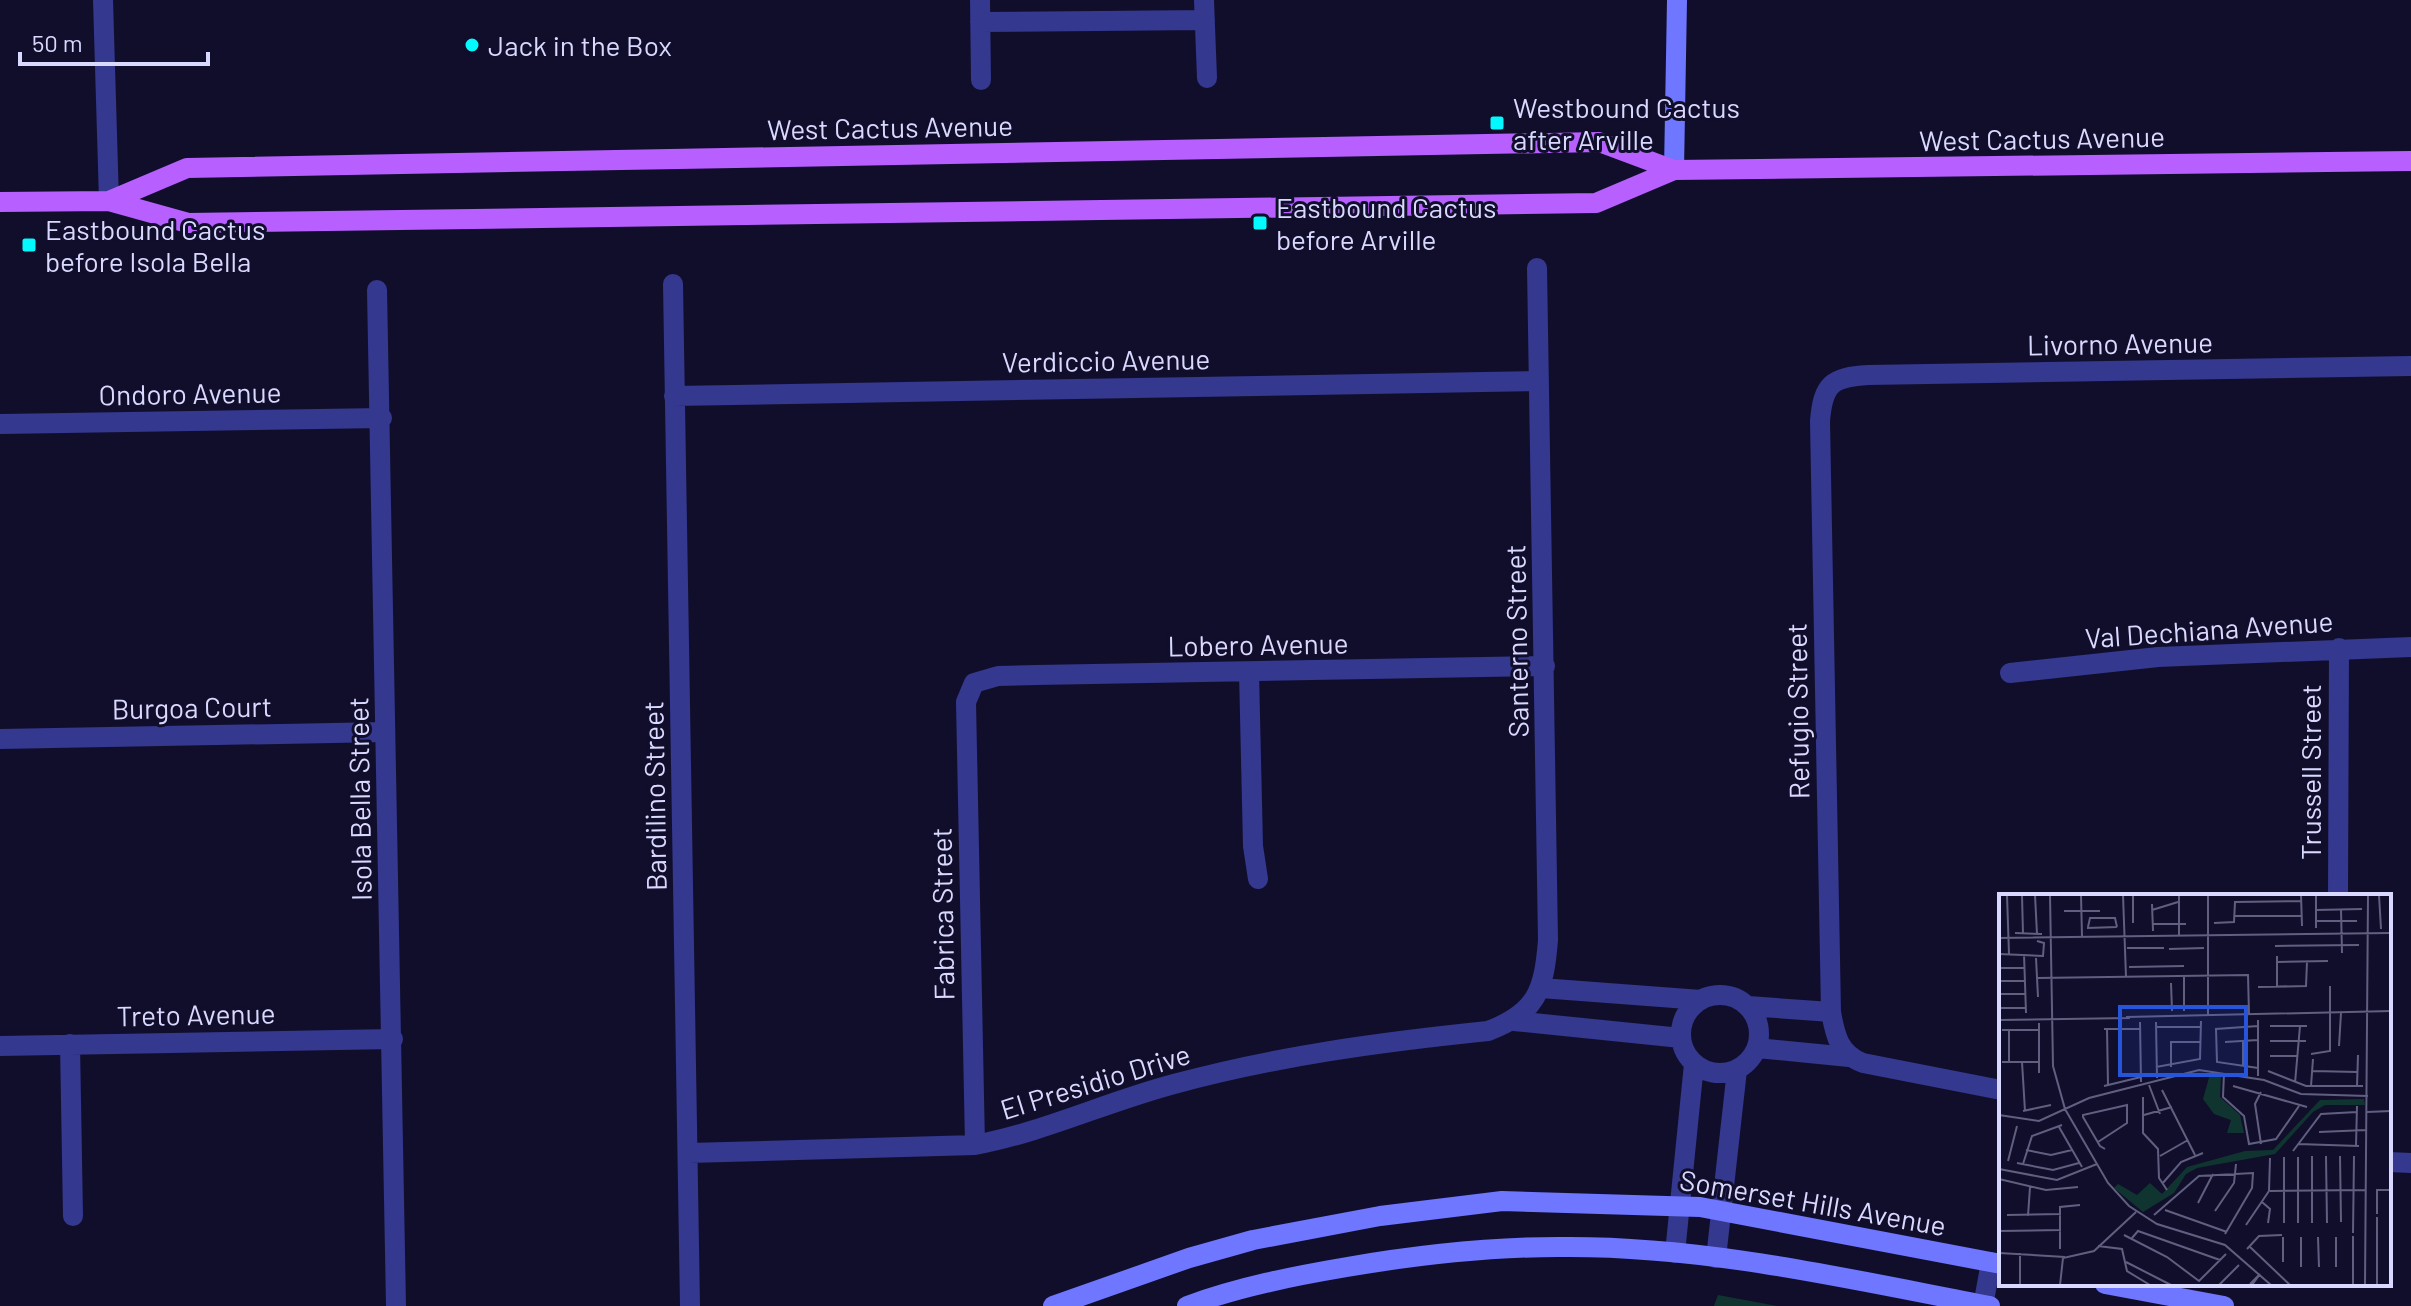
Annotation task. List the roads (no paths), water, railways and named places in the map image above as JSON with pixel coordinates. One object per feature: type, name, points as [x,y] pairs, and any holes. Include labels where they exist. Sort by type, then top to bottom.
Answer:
[{"type":"main road","points":[[1674,170],[1677,0]]},
{"type":"main road","name":"West Cactus Avenue","points":[[109,201],[187,168],[1599,142],[1674,170],[2411,161]]},
{"type":"main road","name":"West Cactus Avenue","points":[[0,202],[109,201],[188,223],[1596,203],[1674,170]]},
{"type":"main road","name":"Somerset Hills Avenue","points":[[1053,1306],[1189,1258],[1253,1240],[1380,1216],[1502,1201],[1680,1206],[1721,1211],[1996,1263]]},
{"type":"main road","points":[[1187,1306],[1321,1272],[1469,1250],[1560,1247],[1716,1258],[1808,1271],[1985,1306]]},
{"type":"main road","points":[[2116,1286],[2224,1306]]},
{"type":"street","points":[[103,0],[109,201]]},
{"type":"street","points":[[980,0],[981,80]]},
{"type":"street","points":[[980,22],[1204,10],[1207,78]]},
{"type":"street","name":"Santerno Street","points":[[1522,1015],[1541,988],[1548,940],[1537,268]]},
{"type":"street","name":"Bardilino Street","points":[[673,284],[690,1306]]},
{"type":"street","name":"Isola Bella Street","points":[[377,290],[382,418],[396,1306]]},
{"type":"street","name":"Livorno Avenue","points":[[1832,384],[1849,376],[1868,375],[2411,366]]},
{"type":"street","name":"Verdiccio Avenue","points":[[674,396],[1539,381]]},
{"type":"street","name":"Refugio Street","points":[[1832,384],[1822,401],[1820,421],[1831,1012],[1836,1039],[1849,1057]]},
{"type":"street","name":"Ondoro Avenue","points":[[0,424],[382,418]]},
{"type":"street","name":"Val Dechiana Avenue","points":[[2010,673],[2158,657],[2411,647]]},
{"type":"street","name":"Trussell Street","points":[[2338,894],[2339,648]]},
{"type":"street","name":"Lobero Avenue","points":[[974,683],[986,678],[1011,676],[1545,666]]},
{"type":"street","points":[[1249,672],[1253,846],[1258,879]]},
{"type":"street","name":"Fabrica Street","points":[[974,683],[966,702],[975,1145]]},
{"type":"street","name":"Burgoa Court","points":[[0,739],[385,732]]},
{"type":"street","points":[[1541,988],[1701,1000],[1726,995],[1748,1006],[1831,1012]]},
{"type":"street","points":[[1675,1253],[1694,1064],[1681,1038],[1683,1020],[1701,1000]]},
{"type":"street","points":[[1716,1258],[1737,1070],[1757,1048],[1759,1029],[1748,1006]]},
{"type":"street","name":"El Presidio Drive","points":[[688,1153],[975,1145],[1020,1137],[1170,1085],[1288,1056],[1488,1031],[1522,1015],[1681,1038]]},
{"type":"street","name":"Treto Avenue","points":[[0,1046],[393,1039]]},
{"type":"street","points":[[70,1044],[73,1216]]},
{"type":"street","points":[[1757,1048],[1849,1057],[1863,1063],[1999,1090]]},
{"type":"street","points":[[1694,1064],[1711,1073],[1737,1070]]},
{"type":"street","points":[[2391,1162],[2411,1163]]},
{"type":"street","points":[[1985,1306],[1996,1263]]},
{"type":"place","name":"Jack in the Box","points":[[472,45]]},
{"type":"place","name":"Westbound Cactus after Arville","points":[[1497,123]]},
{"type":"place","name":"Eastbound Cactus before Arville","points":[[1260,223]]},
{"type":"place","name":"Eastbound Cactus before Isola Bella","points":[[29,245]]}]
